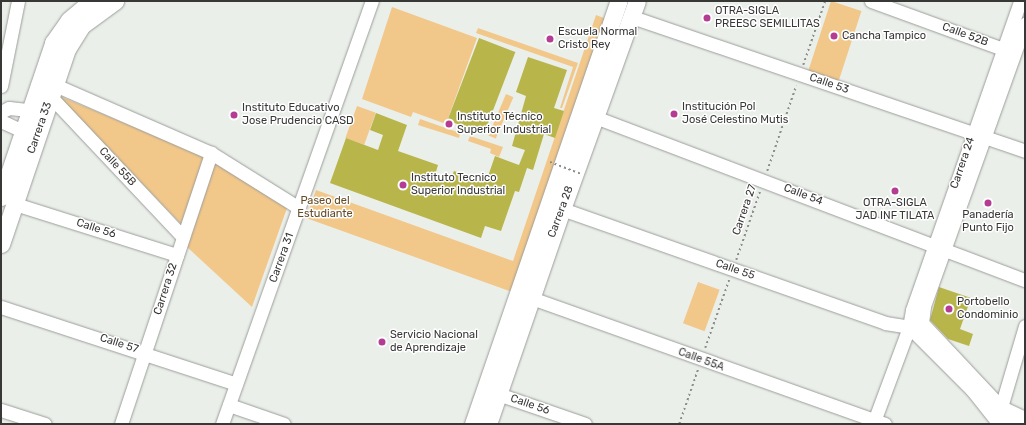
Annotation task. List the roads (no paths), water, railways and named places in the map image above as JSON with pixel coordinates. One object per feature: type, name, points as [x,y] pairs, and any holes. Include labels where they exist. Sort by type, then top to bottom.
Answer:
[{"type":"main road","name":"Carrera 33","points":[[8,200],[44,116],[56,36],[68,20],[92,1]]},
{"type":"main road","name":"Carrera 33","points":[[1,244],[8,200],[22,131],[28,110],[47,90],[70,41],[90,18],[115,1]]},
{"type":"main road","name":"Carrera 28","points":[[488,424],[580,112],[619,1]]},
{"type":"main road","name":"Carrera 28","points":[[474,424],[525,296],[562,209],[637,1]]},
{"type":"main road","points":[[28,110],[39,112],[44,116]]},
{"type":"street","points":[[1,86],[18,1]]},
{"type":"street","name":"Carrera 31","points":[[222,424],[300,208],[372,1]]},
{"type":"street","name":"Calle 52B","points":[[871,1],[1009,52]]},
{"type":"street","name":"Carrera 24","points":[[922,323],[924,306],[940,246],[978,135],[1009,52],[1020,1]]},
{"type":"street","name":"Calle 53","points":[[632,17],[1025,151]]},
{"type":"street","name":"Carrera 24","points":[[1009,52],[1024,29]]},
{"type":"street","points":[[47,90],[211,153],[300,208]]},
{"type":"street","name":"Calle 55B","points":[[47,90],[183,237]]},
{"type":"street","points":[[1,112],[9,108],[28,110]]},
{"type":"street","name":"Calle 54","points":[[580,112],[940,246],[1025,280]]},
{"type":"street","points":[[1,121],[22,131]]},
{"type":"street","name":"Carrera 32","points":[[121,424],[211,153]]},
{"type":"street","name":"Calle 56","points":[[8,200],[177,255]]},
{"type":"street","name":"Calle 55","points":[[562,209],[885,323],[909,327]]},
{"type":"street","name":"Carrera 24","points":[[878,423],[909,327],[912,310],[940,246]]},
{"type":"street","name":"Calle 55A","points":[[525,296],[878,423]]},
{"type":"street","name":"Calle 57","points":[[1,307],[145,352],[236,384]]},
{"type":"street","points":[[1000,424],[972,390],[909,327],[922,323],[1001,407],[1013,424]]},
{"type":"street","points":[[1001,407],[1025,326]]},
{"type":"street","name":"Calle 56","points":[[498,394],[585,424]]},
{"type":"street","points":[[229,405],[284,424]]},
{"type":"street","points":[[1001,407],[1025,418]]},
{"type":"street","points":[[1,410],[45,424]]},
{"type":"place","name":"OTRA-SIGLA PREESC SEMILLITAS","points":[[707,18]]},
{"type":"place","name":"Cancha Tampico","points":[[834,36]]},
{"type":"place","name":"Escuela Normal Cristo Rey","points":[[550,39]]},
{"type":"place","name":"Institución Pol José Celestino Mutis","points":[[674,114]]},
{"type":"place","name":"Instituto Educativo Jose Prudencio CASD","points":[[234,115]]},
{"type":"place","name":"Instituto Técnico Superior Industrial","points":[[449,124]]},
{"type":"place","name":"Instituto Tecnico Superior Industrial","points":[[403,185]]},
{"type":"place","name":"OTRA-SIGLA JAD INF TILATA","points":[[895,191]]},
{"type":"place","name":"Panadería Punto Fijo","points":[[988,203]]},
{"type":"place","name":"Portobello Condominio","points":[[949,309]]},
{"type":"place","name":"Servicio Nacional de Aprendizaje","points":[[382,342]]},
{"type":"park label","name":"Paseo del Estudiante","points":[[325,208]]}]
